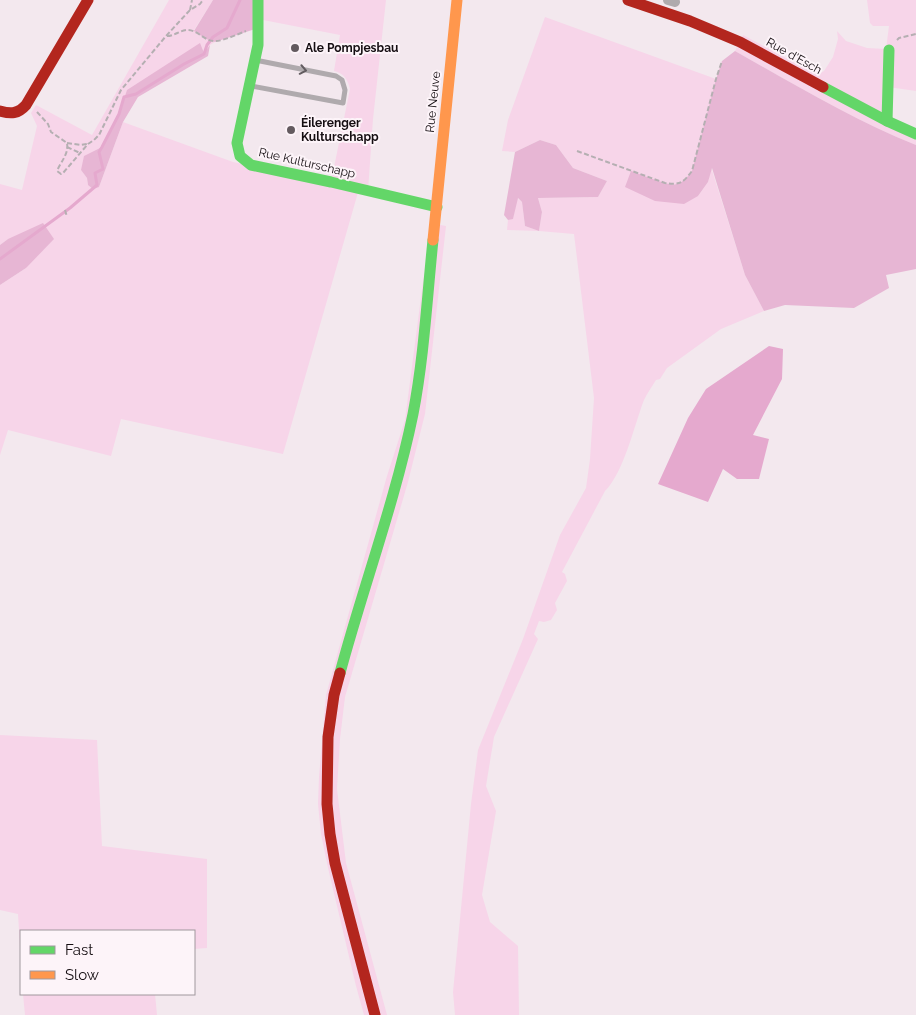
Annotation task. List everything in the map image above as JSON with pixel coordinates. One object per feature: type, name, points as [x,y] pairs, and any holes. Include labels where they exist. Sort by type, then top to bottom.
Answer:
[{"type":"street","points":[[0,110],[10,113],[20,112],[26,105],[88,0]]},
{"type":"street","name":"Rue Kulturschapp","points":[[258,0],[258,45],[237,144],[240,156],[251,165],[437,206]]},
{"type":"street","name":"Rue Neuve","points":[[375,1015],[335,863],[330,834],[327,804],[329,790],[328,736],[334,694],[398,478],[413,413],[421,360],[457,0]]},
{"type":"street","name":"Rue d'Esch","points":[[628,0],[654,5],[740,42],[887,121],[916,134]]},
{"type":"street","points":[[887,121],[889,50]]},
{"type":"lane","points":[[250,86],[343,103],[345,90],[342,80],[336,76],[255,60]]},
{"type":"path","points":[[190,10],[192,0]]},
{"type":"path","points":[[67,143],[68,147],[65,158],[57,171],[61,174],[88,144],[99,135],[121,90],[166,36],[190,10],[203,0]]},
{"type":"path","points":[[166,36],[186,30],[194,31],[206,39],[215,42],[258,28]]},
{"type":"path","points":[[889,50],[900,38],[916,34]]},
{"type":"path","points":[[577,151],[665,183],[676,185],[685,180],[692,171],[722,61]]},
{"type":"path","points":[[26,105],[36,111],[48,124],[51,132],[67,143],[88,144]]},
{"type":"path","points":[[68,147],[80,153]]},
{"type":"path","points":[[65,210],[67,217]]},
{"type":"shaded area","points":[[169,0],[213,0],[194,30],[206,39],[215,42],[210,45],[204,54],[124,97],[119,114],[102,147],[81,170],[87,178],[88,185],[99,187],[123,122],[233,162],[331,182],[350,89],[345,77],[334,71],[340,35],[258,19],[258,0],[386,0],[373,119],[368,191],[359,189],[283,454],[121,419],[111,456],[8,430],[0,455],[0,285],[26,268],[8,239],[0,245],[0,184],[22,190],[37,126],[31,113],[36,105],[92,135]]},
{"type":"shaded area","points":[[213,0],[258,0],[258,28],[215,42],[206,39],[194,31]]},
{"type":"shaded area","points":[[867,0],[916,0],[916,91],[888,87],[887,121],[916,134],[916,145],[847,113],[735,51],[743,35],[817,75],[824,71],[833,57],[838,39],[837,31],[846,41],[867,48],[886,49],[889,26],[873,26],[870,23]]},
{"type":"shaded area","points":[[545,17],[716,79],[692,171],[684,180],[677,184],[659,181],[698,196],[708,182],[711,167],[745,275],[764,311],[721,329],[667,368],[660,379],[656,380],[644,400],[618,472],[605,491],[562,572],[565,574],[567,581],[555,603],[557,610],[551,620],[539,621],[534,634],[538,639],[494,737],[486,786],[496,811],[482,895],[490,922],[518,946],[519,1015],[455,1015],[453,992],[478,750],[523,639],[560,535],[586,488],[590,459],[594,398],[574,234],[539,231],[542,212],[538,198],[598,197],[607,181],[573,168],[556,145],[540,140],[515,152],[502,151],[508,120]]},
{"type":"shaded area","points":[[200,43],[204,53],[210,45],[208,56],[138,97],[123,122],[99,187],[93,189],[88,185],[87,178],[81,170],[84,156],[102,147],[119,114],[127,90]]},
{"type":"shaded area","points":[[735,51],[847,113],[916,145],[916,269],[886,275],[889,288],[854,308],[785,305],[764,311],[745,275],[712,168],[708,182],[698,196],[684,204],[655,201],[625,187],[631,171],[673,184],[686,179],[692,171],[722,61]]},
{"type":"shaded area","points":[[540,140],[556,145],[573,168],[607,181],[598,197],[538,198],[542,212],[539,231],[525,226],[522,202],[518,198],[513,219],[508,220],[504,215],[515,152]]},
{"type":"shaded area","points":[[517,198],[522,202],[525,226],[539,231],[507,230],[508,220],[513,218]]},
{"type":"shaded area","points":[[43,223],[54,239],[26,268],[0,285],[0,245],[8,239]]},
{"type":"shaded area","points":[[435,224],[446,226],[425,414],[408,482],[345,697],[340,739],[337,789],[346,863],[387,1015],[364,1015],[321,834],[318,804],[326,695],[387,476],[405,420],[423,282]]},
{"type":"shaded area","points":[[769,346],[783,349],[782,379],[753,435],[769,439],[759,479],[737,479],[723,469],[708,502],[658,484],[688,418],[706,389]]},
{"type":"shaded area","points":[[0,735],[97,740],[102,846],[207,859],[207,948],[195,949],[195,930],[20,930],[20,946],[18,914],[0,910]]},
{"type":"shaded area","points":[[23,995],[155,995],[157,1015],[25,1015]]},
{"type":"waterway","points":[[0,259],[70,208],[97,185],[95,173],[103,169],[99,152],[119,114],[124,97],[136,94],[184,64],[204,54],[207,45],[213,37],[227,28],[240,0]]},
{"type":"traffic: fast","points":[[258,0],[258,45],[237,143],[240,156],[251,165],[437,207]]},
{"type":"traffic: fast","points":[[887,121],[889,50]]},
{"type":"traffic: fast","points":[[823,87],[916,134]]},
{"type":"traffic: fast","points":[[340,673],[406,447],[417,393],[423,349],[433,240]]},
{"type":"traffic: slow","points":[[433,240],[457,0]]},
{"type":"traffic: jam","points":[[0,111],[14,112],[26,105],[88,0]]},
{"type":"traffic: jam","points":[[628,0],[690,21],[740,42],[823,87]]},
{"type":"traffic: jam","points":[[340,673],[334,695],[328,737],[327,804],[330,834],[335,863],[375,1015]]},
{"type":"place","name":"Ale Pompjesbau","points":[[295,48]]},
{"type":"place","name":"Éilerenger Kulturschapp","points":[[291,130]]}]
